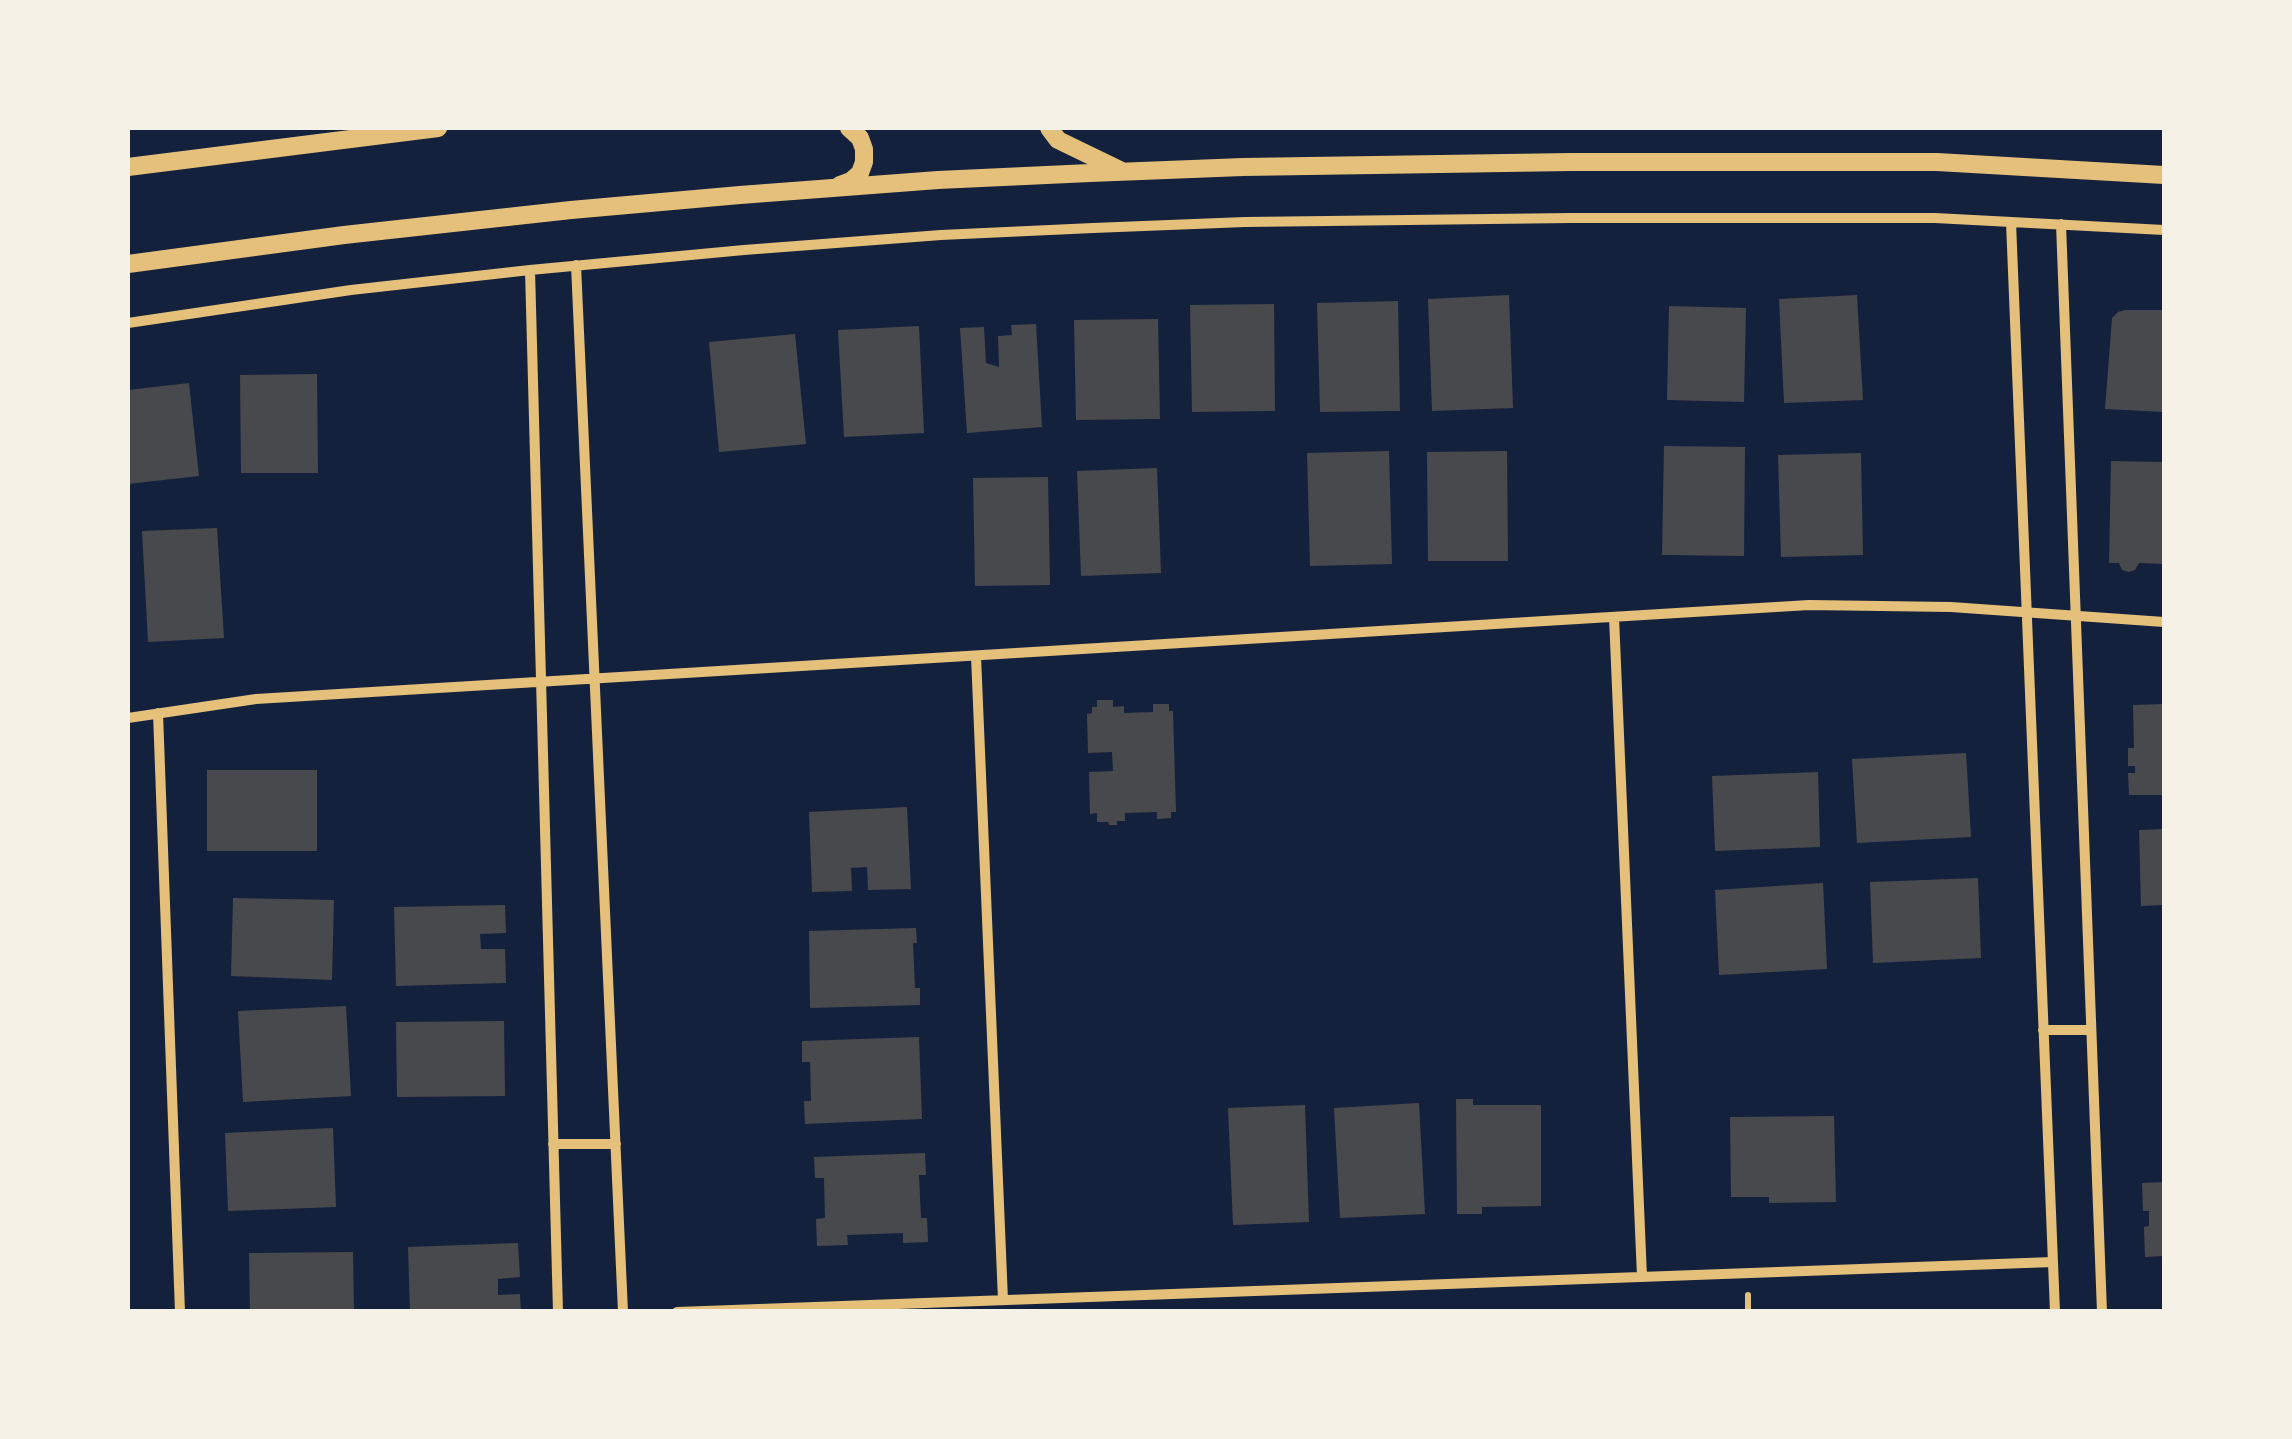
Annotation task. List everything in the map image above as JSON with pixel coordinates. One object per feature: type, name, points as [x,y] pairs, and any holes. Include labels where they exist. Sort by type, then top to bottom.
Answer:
[{"type":"street","points":[[128,167],[438,128]]},
{"type":"street","points":[[830,188],[851,181],[864,162],[860,138],[849,128]]},
{"type":"street","points":[[1049,128],[1058,140],[1122,171]]},
{"type":"street","points":[[128,264],[524,214],[830,188],[1122,171],[1571,162],[1937,162],[2164,175]]},
{"type":"street","points":[[128,323],[352,290],[576,265],[941,235],[1245,222],[1572,218],[1936,218],[2164,230]]},
{"type":"street","points":[[2010,222],[2055,1312]]},
{"type":"street","points":[[2060,224],[2102,1312]]},
{"type":"street","points":[[576,265],[623,1312]]},
{"type":"street","points":[[530,270],[558,1312]]},
{"type":"street","points":[[128,718],[256,699],[1809,605],[1950,606],[2164,622]]},
{"type":"street","points":[[1614,617],[1642,1276]]},
{"type":"street","points":[[976,656],[1003,1300]]},
{"type":"street","points":[[158,712],[180,1312]]},
{"type":"street","points":[[2043,1030],[2091,1030]]},
{"type":"street","points":[[553,1144],[616,1144]]},
{"type":"street","points":[[677,1312],[2053,1262]]},
{"type":"building","points":[[1509,295],[1513,408],[1432,411],[1428,299]]},
{"type":"building","points":[[1857,295],[1863,400],[1784,403],[1779,299]]},
{"type":"building","points":[[1398,301],[1400,411],[1320,412],[1317,303]]},
{"type":"building","points":[[1274,304],[1275,411],[1192,412],[1190,305]]},
{"type":"building","points":[[1669,306],[1746,308],[1744,402],[1667,400]]},
{"type":"building","points":[[2126,310],[2164,310],[2164,412],[2105,409],[2112,318]]},
{"type":"building","points":[[1158,319],[1160,419],[1076,420],[1074,320]]},
{"type":"building","points":[[1036,324],[1042,427],[967,433],[960,328],[984,327],[986,363],[999,367],[998,336],[1012,335],[1011,325]]},
{"type":"building","points":[[919,326],[924,433],[844,437],[838,330]]},
{"type":"building","points":[[795,334],[806,444],[719,452],[709,342]]},
{"type":"building","points":[[317,374],[318,473],[241,473],[240,375]]},
{"type":"building","points":[[189,383],[199,476],[128,484],[128,390]]},
{"type":"building","points":[[1664,446],[1745,447],[1744,556],[1662,555]]},
{"type":"building","points":[[1389,451],[1392,564],[1310,566],[1307,453]]},
{"type":"building","points":[[1507,451],[1508,561],[1428,561],[1427,452]]},
{"type":"building","points":[[1861,453],[1863,555],[1781,557],[1778,455]]},
{"type":"building","points":[[2111,461],[2164,462],[2164,564],[2139,563],[2129,572],[2122,570],[2119,563],[2109,563]]},
{"type":"building","points":[[1157,468],[1161,573],[1081,576],[1077,471]]},
{"type":"building","points":[[1048,477],[1050,585],[975,586],[973,478]]},
{"type":"building","points":[[217,528],[224,638],[148,642],[142,531]]},
{"type":"building","points":[[1097,700],[1113,700],[1113,707],[1124,706],[1124,713],[1153,712],[1153,704],[1169,704],[1169,711],[1173,711],[1176,812],[1171,812],[1171,818],[1157,819],[1157,812],[1125,813],[1125,821],[1109,825],[1097,822],[1097,813],[1090,814],[1089,772],[1113,771],[1112,752],[1088,753],[1087,714],[1097,707]]},
{"type":"building","points":[[2164,704],[2164,795],[2129,795],[2128,773],[2135,773],[2135,766],[2128,766],[2128,748],[2134,748],[2133,705]]},
{"type":"building","points":[[1966,753],[1971,837],[1857,843],[1852,759]]},
{"type":"building","points":[[207,770],[317,770],[317,851],[207,851]]},
{"type":"building","points":[[1818,772],[1820,847],[1715,851],[1712,776]]},
{"type":"building","points":[[907,807],[911,889],[868,890],[867,867],[851,868],[852,891],[812,892],[809,812]]},
{"type":"building","points":[[2164,829],[2164,905],[2141,906],[2139,830]]},
{"type":"building","points":[[1978,878],[1981,958],[1873,963],[1870,882]]},
{"type":"building","points":[[1823,883],[1827,969],[1719,975],[1715,890]]},
{"type":"building","points":[[233,898],[334,900],[332,980],[231,976]]},
{"type":"building","points":[[505,905],[506,933],[480,934],[481,949],[505,949],[506,983],[396,986],[394,907]]},
{"type":"building","points":[[916,928],[915,988],[920,988],[920,1005],[810,1008],[809,931]]},
{"type":"building","points":[[346,1006],[351,1096],[243,1102],[238,1011]]},
{"type":"building","points":[[504,1021],[505,1096],[397,1097],[396,1022]]},
{"type":"building","points":[[919,1037],[922,1119],[805,1124],[804,1101],[811,1101],[810,1062],[802,1062],[802,1041]]},
{"type":"building","points":[[1456,1099],[1473,1099],[1473,1105],[1541,1105],[1541,1206],[1482,1207],[1482,1214],[1457,1214]]},
{"type":"building","points":[[1419,1103],[1425,1214],[1340,1218],[1334,1108]]},
{"type":"building","points":[[1305,1105],[1309,1222],[1233,1225],[1228,1108]]},
{"type":"building","points":[[1834,1116],[1836,1202],[1769,1203],[1769,1197],[1731,1197],[1730,1117]]},
{"type":"building","points":[[333,1128],[336,1207],[228,1211],[225,1133]]},
{"type":"building","points":[[925,1153],[926,1175],[919,1175],[921,1218],[927,1218],[928,1242],[903,1243],[903,1233],[847,1235],[848,1245],[817,1246],[816,1219],[825,1218],[824,1178],[815,1178],[814,1157]]},
{"type":"building","points":[[2164,1182],[2164,1256],[2145,1257],[2144,1227],[2149,1226],[2149,1211],[2143,1211],[2142,1183]]},
{"type":"building","points":[[518,1243],[520,1277],[498,1279],[498,1295],[520,1294],[521,1312],[410,1312],[408,1247]]},
{"type":"building","points":[[353,1252],[354,1312],[250,1312],[249,1253]]}]
